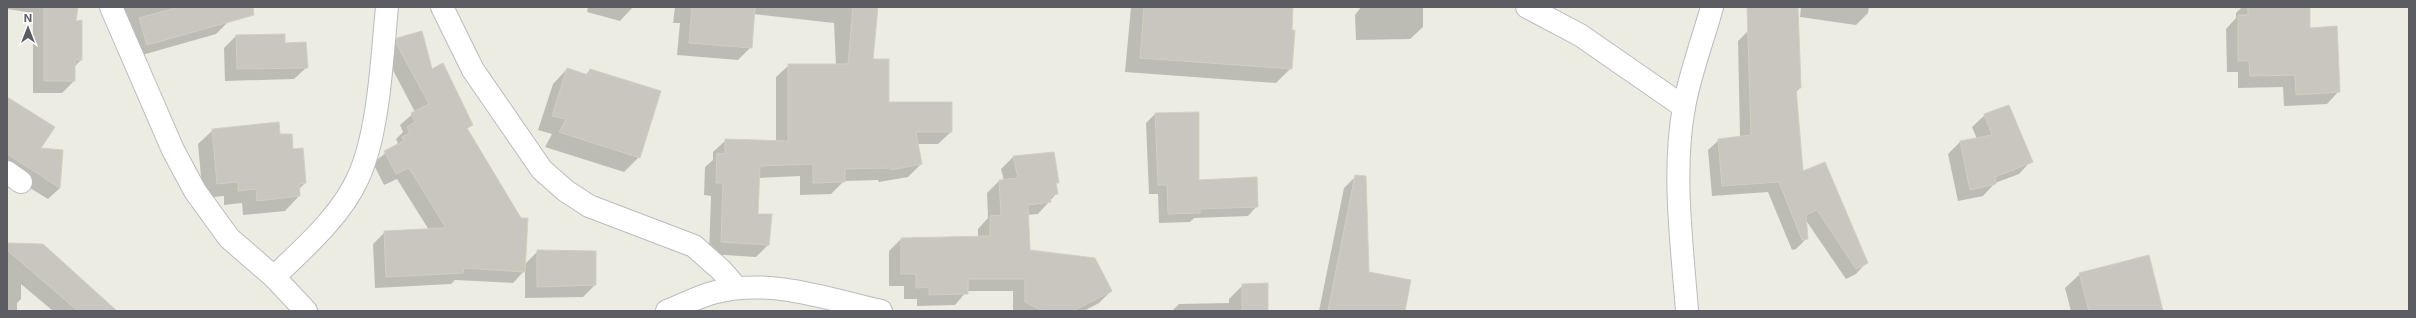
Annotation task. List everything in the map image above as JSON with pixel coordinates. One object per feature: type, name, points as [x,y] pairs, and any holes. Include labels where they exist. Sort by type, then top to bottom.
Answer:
[{"type":"street","points":[[112,7],[173,150],[195,191],[229,238],[274,277],[306,311]]},
{"type":"street","points":[[274,277],[317,236],[358,179],[371,133],[387,7]]},
{"type":"street","points":[[442,7],[473,70],[542,170],[566,191],[589,206],[694,246],[721,270],[737,288]]},
{"type":"street","points":[[1527,7],[1580,35],[1684,107]]},
{"type":"street","points":[[1687,311],[1680,221],[1679,169],[1684,107],[1712,7]]},
{"type":"street","points":[[667,311],[715,292],[737,288],[786,289],[881,311]]},
{"type":"building","points":[[44,7],[78,7],[76,21],[82,20],[82,60],[75,60],[75,81],[44,81]]},
{"type":"building","points":[[179,7],[253,7],[254,15],[147,45],[139,18]]},
{"type":"building","points":[[692,7],[755,7],[752,48],[689,43]]},
{"type":"building","points":[[853,7],[878,7],[873,59],[889,59],[889,102],[952,102],[952,132],[916,132],[922,164],[891,170],[891,168],[845,169],[845,182],[813,183],[813,164],[760,166],[758,214],[772,214],[769,245],[721,242],[723,183],[716,183],[717,153],[725,154],[725,139],[788,141],[788,64],[848,64]]},
{"type":"building","points":[[1144,7],[1293,7],[1292,30],[1295,30],[1292,69],[1140,58]]},
{"type":"building","points":[[1747,7],[1798,7],[1801,88],[1796,88],[1803,171],[1825,162],[1868,263],[1856,269],[1817,210],[1806,215],[1808,239],[1802,240],[1779,182],[1722,186],[1718,139],[1751,135]]},
{"type":"building","points":[[2248,7],[2310,7],[2310,28],[2337,26],[2340,92],[2296,95],[2295,75],[2250,76],[2249,61],[2238,61],[2238,15],[2248,15]]},
{"type":"building","points":[[422,31],[432,69],[443,63],[473,125],[467,128],[521,218],[528,218],[525,272],[464,268],[463,273],[386,277],[384,231],[446,228],[409,168],[396,174],[384,151],[404,141],[402,137],[410,133],[407,127],[415,122],[411,113],[429,104],[396,43],[397,38]]},
{"type":"building","points":[[285,34],[285,43],[306,42],[308,68],[237,69],[236,35]]},
{"type":"building","points":[[567,68],[588,75],[590,69],[661,91],[640,158],[559,132],[566,119],[552,116]]},
{"type":"building","points":[[7,97],[55,127],[41,148],[63,150],[60,188],[7,154]]},
{"type":"building","points":[[2009,105],[2033,162],[1995,177],[1996,184],[1970,190],[1960,141],[1992,135],[1984,114]]},
{"type":"building","points":[[1199,112],[1199,180],[1257,177],[1258,207],[1200,209],[1200,213],[1168,214],[1167,185],[1158,185],[1155,113]]},
{"type":"building","points":[[279,122],[280,134],[292,134],[293,149],[303,148],[306,183],[299,184],[300,196],[257,201],[256,189],[238,191],[238,182],[217,184],[212,129]]},
{"type":"building","points":[[1054,152],[1059,183],[1056,183],[1058,194],[1050,196],[1051,202],[1028,205],[1030,250],[1095,258],[1112,291],[1073,311],[1042,311],[1025,302],[1025,279],[968,279],[968,294],[929,295],[929,287],[916,288],[916,274],[901,274],[901,238],[990,236],[990,216],[1001,215],[999,180],[1018,178],[1013,156]]},
{"type":"building","points":[[1355,175],[1366,176],[1369,272],[1411,280],[1405,311],[1328,311]]},
{"type":"building","points":[[7,243],[43,244],[117,311],[78,311],[7,250]]},
{"type":"building","points":[[537,250],[596,251],[596,285],[537,287]]},
{"type":"building","points":[[2149,255],[2163,311],[2089,311],[2079,273]]},
{"type":"building","points":[[1268,283],[1268,311],[1242,311],[1242,284]]}]
